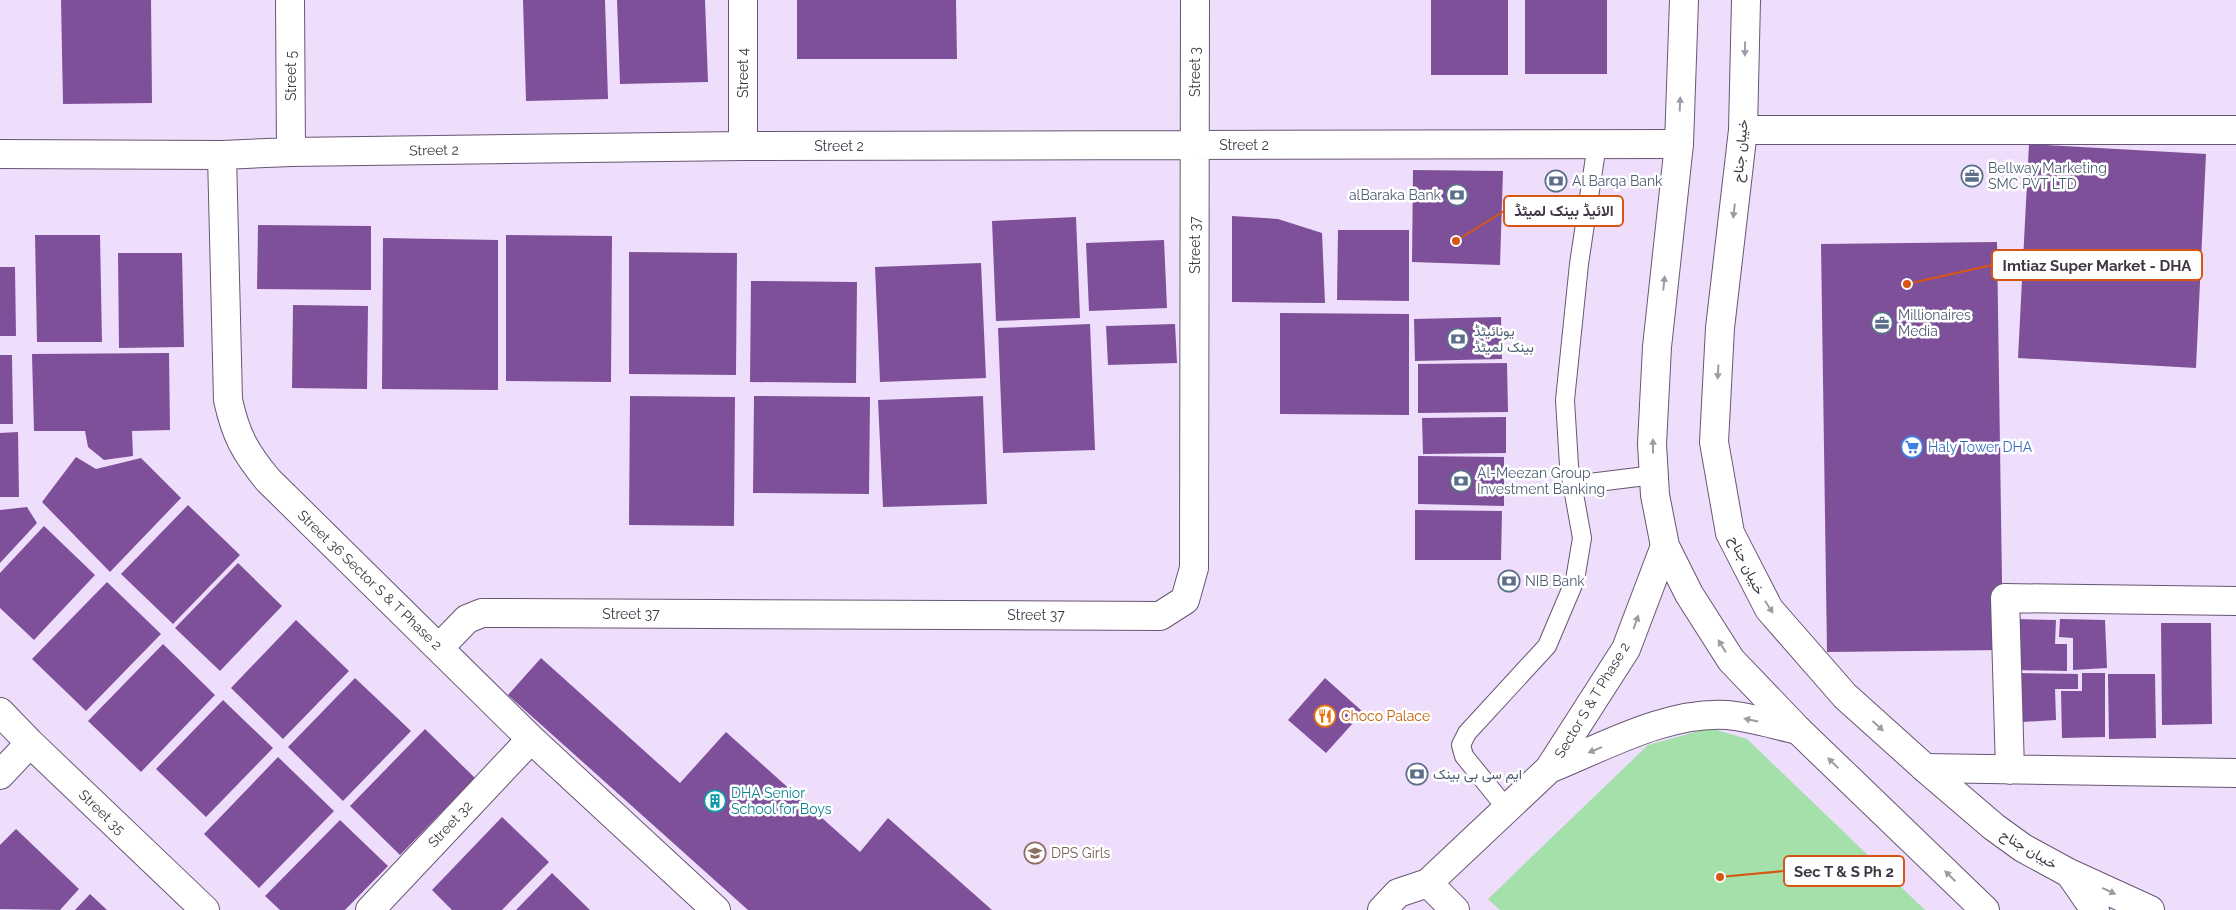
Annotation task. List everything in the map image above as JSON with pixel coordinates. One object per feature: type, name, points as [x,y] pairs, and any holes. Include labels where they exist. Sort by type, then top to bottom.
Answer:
[{"type":"street","name":"Street 5","points":[[290,0],[292,152]]},
{"type":"street","name":"Street 4","points":[[743,0],[743,146]]},
{"type":"street","name":"Street 3","points":[[1195,0],[1195,145]]},
{"type":"street","points":[[1684,0],[1679,144],[1657,347],[1652,444],[1655,495],[1665,546],[1689,594],[1731,660],[1798,730],[1985,910]]},
{"type":"street","name":"خیبان جناح","points":[[1746,0],[1743,130],[1720,328],[1714,442],[1730,533],[1769,608],[1844,696],[1994,827],[2023,848],[2069,873],[2150,910]]},
{"type":"street","points":[[1743,130],[2236,130]]},
{"type":"street","name":"Street 2","points":[[0,154],[222,155],[292,152],[743,146],[1679,144]]},
{"type":"street","name":"Street 37","points":[[439,648],[467,619],[482,613],[1160,616],[1185,600],[1194,568],[1195,145]]},
{"type":"street","name":"Street 36 Sector S & T Phase 2","points":[[222,155],[228,400],[234,427],[247,454],[268,480],[531,739],[716,910]]},
{"type":"street","name":"Sector S & T Phase 2","points":[[1382,910],[1398,893],[1428,883],[1549,769],[1626,649],[1665,546]]},
{"type":"street","points":[[2010,770],[2005,598],[2236,601]]},
{"type":"street","name":"Street 35","points":[[0,712],[205,910]]},
{"type":"street","name":"Sector S & T Phase 2","points":[[1549,769],[1668,721],[1700,716],[1728,716],[1798,730]]},
{"type":"street","name":"Street 32","points":[[370,910],[531,739]]},
{"type":"street","points":[[0,775],[30,743]]},
{"type":"street","points":[[1925,768],[2236,774]]},
{"type":"street","points":[[2069,873],[2095,910]]},
{"type":"street","points":[[1428,883],[1455,910]]},
{"type":"lane","points":[[1507,809],[1464,756],[1461,745],[1467,733],[1547,646],[1575,580],[1582,538],[1572,485],[1565,400],[1579,264],[1597,144]]},
{"type":"lane","points":[[1572,485],[1654,475]]},
{"type":"green space","points":[[1710,728],[1747,739],[1925,910],[1500,910],[1488,899],[1648,745]]},
{"type":"building","points":[[61,0],[151,0],[152,103],[63,104]]},
{"type":"building","points":[[523,0],[605,0],[608,99],[526,101]]},
{"type":"building","points":[[617,0],[705,0],[708,82],[620,84]]},
{"type":"building","points":[[797,0],[956,0],[957,59],[797,59]]},
{"type":"building","points":[[1431,0],[1508,0],[1508,75],[1431,75]]},
{"type":"building","points":[[1525,0],[1607,0],[1607,74],[1525,74]]},
{"type":"building","points":[[2029,144],[2206,154],[2196,368],[2018,358]]},
{"type":"building","points":[[1413,170],[1503,171],[1500,265],[1412,262]]},
{"type":"building","points":[[1232,216],[1278,219],[1322,233],[1325,303],[1232,302]]},
{"type":"building","points":[[1076,217],[1080,318],[996,321],[992,221]]},
{"type":"building","points":[[258,225],[371,226],[371,290],[257,289]]},
{"type":"building","points":[[1338,230],[1409,230],[1409,301],[1337,300]]},
{"type":"building","points":[[35,235],[100,235],[102,342],[37,342]]},
{"type":"building","points":[[506,235],[612,236],[611,382],[506,381]]},
{"type":"building","points":[[383,238],[498,240],[498,390],[382,389]]},
{"type":"building","points":[[1164,240],[1167,308],[1089,311],[1086,243]]},
{"type":"building","name":"Haly Tower DHA","points":[[1997,242],[2003,650],[1827,652],[1821,244]]},
{"type":"building","points":[[629,252],[737,253],[736,375],[629,374]]},
{"type":"building","points":[[118,253],[182,253],[184,347],[119,348]]},
{"type":"building","points":[[981,263],[986,378],[880,382],[875,267]]},
{"type":"building","points":[[0,267],[15,267],[16,336],[0,336]]},
{"type":"building","points":[[751,281],[857,282],[856,383],[750,382]]},
{"type":"building","points":[[293,305],[368,306],[367,389],[292,388]]},
{"type":"building","points":[[1280,313],[1409,314],[1409,415],[1280,414]]},
{"type":"building","name":"یونائیٹڈ بینک لمیٹڈ","points":[[1501,317],[1502,359],[1415,361],[1414,319]]},
{"type":"building","points":[[1090,324],[1095,450],[1003,453],[998,328]]},
{"type":"building","points":[[1175,324],[1177,363],[1108,365],[1106,326]]},
{"type":"building","points":[[169,353],[170,430],[132,431],[133,456],[104,460],[88,447],[85,431],[34,431],[32,354]]},
{"type":"building","points":[[0,355],[12,355],[13,424],[0,424]]},
{"type":"building","points":[[1507,363],[1508,412],[1418,413],[1418,364]]},
{"type":"building","points":[[630,396],[735,397],[734,526],[629,525]]},
{"type":"building","points":[[754,396],[870,397],[869,494],[753,493]]},
{"type":"building","points":[[983,396],[987,504],[883,507],[878,400]]},
{"type":"building","points":[[1506,417],[1506,453],[1423,454],[1422,418]]},
{"type":"building","points":[[18,432],[19,497],[0,497],[0,433]]},
{"type":"building","name":"Al-Meezan Group Investment Banking","points":[[1418,456],[1504,457],[1504,506],[1418,504]]},
{"type":"building","points":[[76,457],[96,469],[141,458],[181,498],[110,572],[42,502]]},
{"type":"building","points":[[188,505],[240,555],[173,624],[121,574]]},
{"type":"building","points":[[27,507],[37,523],[0,563],[0,510]]},
{"type":"building","points":[[1415,510],[1502,511],[1501,560],[1415,560]]},
{"type":"building","points":[[44,526],[95,575],[34,640],[0,608],[0,573]]},
{"type":"building","points":[[238,563],[282,606],[220,671],[175,628]]},
{"type":"building","points":[[107,582],[161,634],[86,711],[32,659]]},
{"type":"building","points":[[2015,619],[2056,620],[2055,644],[2067,644],[2067,671],[2014,670]]},
{"type":"building","points":[[2060,619],[2105,620],[2107,668],[2073,670],[2073,638],[2059,637]]},
{"type":"building","points":[[296,620],[349,671],[283,739],[231,688]]},
{"type":"building","points":[[2161,623],[2211,623],[2212,724],[2162,725]]},
{"type":"building","points":[[163,644],[215,695],[141,772],[88,721]]},
{"type":"building","name":"DHA Senior School for Boys","points":[[541,658],[680,783],[726,732],[860,852],[888,818],[992,910],[748,910],[508,695]]},
{"type":"building","points":[[2018,673],[2078,674],[2078,689],[2055,689],[2056,720],[2022,722]]},
{"type":"building","points":[[2082,673],[2105,673],[2105,737],[2062,738],[2061,691],[2082,691]]},
{"type":"building","points":[[2108,674],[2155,674],[2156,738],[2109,739]]},
{"type":"building","points":[[355,678],[411,731],[343,801],[288,747]]},
{"type":"building","name":"Choco Palace","points":[[1325,678],[1363,712],[1326,753],[1288,720]]},
{"type":"building","points":[[223,700],[273,748],[206,817],[156,769]]},
{"type":"building","points":[[425,729],[475,778],[400,855],[350,806]]},
{"type":"building","points":[[278,757],[334,811],[259,888],[204,834]]},
{"type":"building","points":[[502,817],[549,862],[502,910],[452,910],[432,890]]},
{"type":"building","points":[[340,820],[388,866],[345,910],[280,910],[265,896]]},
{"type":"building","points":[[16,829],[79,889],[60,910],[0,909],[0,845]]},
{"type":"building","points":[[552,873],[590,910],[516,910]]},
{"type":"building","points":[[90,894],[107,910],[75,910]]},
{"type":"place","name":"Bellway Marketing SMC PVT LTD","points":[[1972,176]]},
{"type":"place","name":"Al Barqa Bank","points":[[1556,181]]},
{"type":"place","name":"alBaraka Bank","points":[[1457,195]]},
{"type":"place","name":"الائیڈ بینک لمیٹڈ","points":[[1456,241]]},
{"type":"place","name":"Imtiaz Super Market - DHA","points":[[1907,284]]},
{"type":"place","name":"Millionaires Media","points":[[1882,323]]},
{"type":"place","name":"یونائیٹڈ بینک لمیٹڈ","points":[[1458,339]]},
{"type":"place","name":"Haly Tower DHA","points":[[1912,447]]},
{"type":"place","name":"Al-Meezan Group Investment Banking","points":[[1461,481]]},
{"type":"place","name":"NIB Bank","points":[[1509,581]]},
{"type":"place","name":"Choco Palace","points":[[1325,716]]},
{"type":"place","name":"ایم سی بی بینک","points":[[1417,774]]},
{"type":"place","name":"DHA Senior School for Boys","points":[[715,801]]},
{"type":"place","name":"DPS Girls","points":[[1035,853]]},
{"type":"place","name":"Sec T & S Ph 2","points":[[1720,877]]}]
